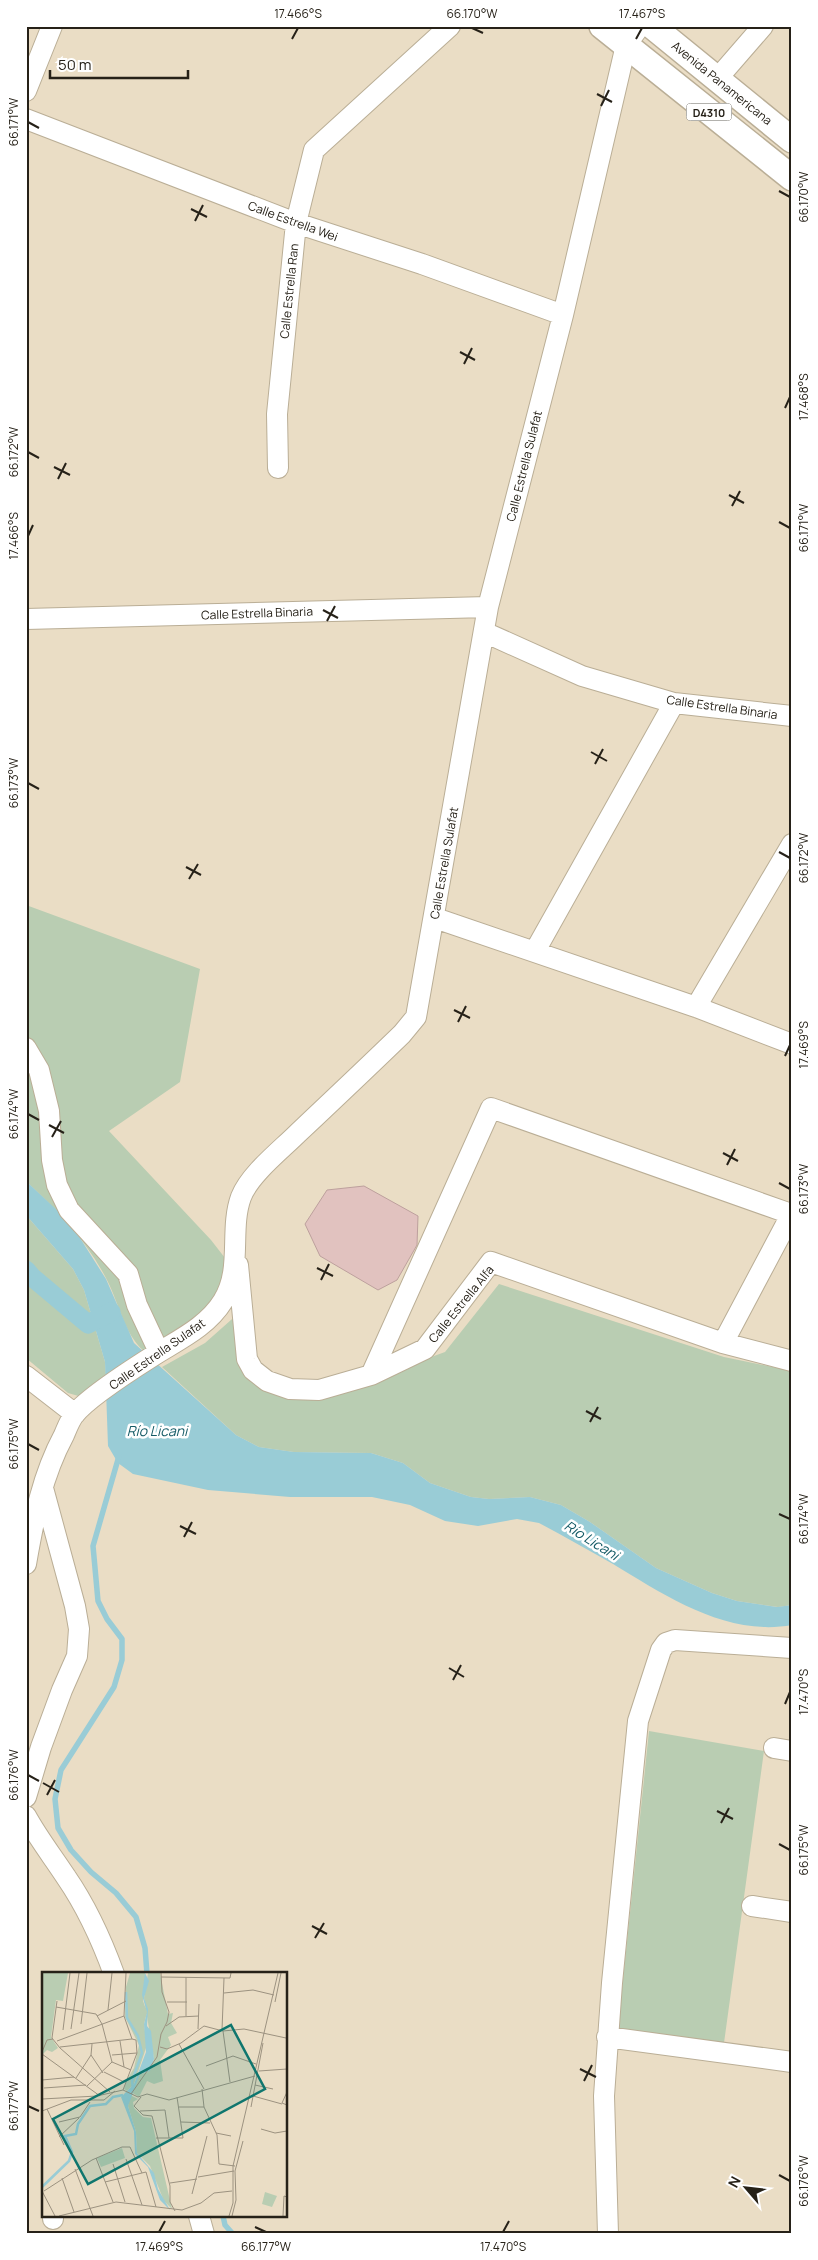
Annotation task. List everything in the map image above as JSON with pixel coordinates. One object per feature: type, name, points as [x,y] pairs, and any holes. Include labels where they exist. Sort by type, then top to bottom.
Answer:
[{"type":"main road","name":"D4310","points":[[602,26],[633,36],[792,178]]},
{"type":"main road","name":"Avenida Panamericana","points":[[652,26],[792,140]]},
{"type":"street","points":[[26,91],[52,26]]},
{"type":"street","name":"Calle Estrella Ran","points":[[278,468],[277,414],[296,223],[314,150],[450,26]]},
{"type":"street","points":[[717,79],[762,26]]},
{"type":"street","name":"Calle Estrella Sulafat","points":[[27,1557],[33,1518],[42,1485],[55,1451],[74,1414],[91,1399],[203,1324],[224,1300],[231,1280],[236,1248],[238,1210],[242,1196],[251,1182],[268,1162],[402,1034],[416,1017],[435,918],[488,607],[633,36]]},
{"type":"street","name":"Calle Estrella Wei","points":[[26,119],[296,223],[422,264],[563,315]]},
{"type":"street","name":"Calle Estrella Binaria","points":[[26,620],[488,607]]},
{"type":"street","name":"Calle Estrella Binaria","points":[[484,632],[582,676],[674,703],[792,716]]},
{"type":"street","points":[[535,951],[674,703]]},
{"type":"street","points":[[696,1007],[792,844]]},
{"type":"street","points":[[435,918],[696,1007],[792,1044]]},
{"type":"street","points":[[26,1048],[39,1070],[49,1111],[52,1160],[57,1185],[69,1210],[128,1274],[137,1305],[156,1354]]},
{"type":"street","points":[[371,1375],[491,1108],[791,1213],[723,1342]]},
{"type":"street","name":"Calle Estrella Alfa","points":[[236,1248],[247,1358],[253,1370],[267,1381],[290,1389],[319,1390],[371,1375],[425,1349],[491,1262],[723,1342],[792,1361]]},
{"type":"street","points":[[26,1376],[74,1414]]},
{"type":"street","points":[[26,1797],[44,1739],[77,1656],[79,1629],[75,1606],[42,1485]]},
{"type":"street","points":[[608,2234],[604,2096],[638,1722],[661,1650],[666,1644],[675,1640],[792,1648]]},
{"type":"street","points":[[26,1816],[47,1851],[67,1878],[92,1923],[113,1972]]},
{"type":"street","points":[[752,1906],[792,1912]]},
{"type":"street","points":[[608,2037],[792,2062]]},
{"type":"street","points":[[200,2218],[204,2234]]},
{"type":"green space","points":[[26,905],[200,969],[180,1082],[109,1131],[211,1240],[232,1267],[226,1289],[202,1312],[144,1351],[131,1336],[107,1280],[81,1239],[49,1203],[26,1181],[26,1081],[30,1071],[26,1042]]},
{"type":"green space","points":[[26,1215],[73,1269],[84,1290],[105,1362],[106,1376],[82,1397],[68,1393],[26,1358]]},
{"type":"green space","points":[[499,1284],[724,1357],[792,1371],[792,1605],[778,1607],[737,1601],[712,1593],[656,1568],[590,1522],[561,1505],[530,1497],[489,1499],[471,1497],[430,1483],[403,1463],[371,1453],[294,1452],[259,1447],[236,1435],[162,1367],[205,1343],[240,1312],[262,1389],[290,1400],[316,1399],[445,1352]]},
{"type":"green space","points":[[649,1731],[764,1751],[724,2043],[618,2028]]},
{"type":"water","name":"Río Licani","points":[[26,1181],[61,1214],[80,1238],[106,1279],[134,1343],[236,1435],[259,1447],[294,1452],[371,1453],[403,1463],[430,1483],[471,1497],[489,1499],[530,1497],[561,1505],[590,1522],[656,1568],[712,1593],[737,1601],[777,1607],[792,1605],[792,1625],[768,1627],[744,1625],[698,1611],[654,1589],[539,1523],[517,1519],[478,1526],[445,1521],[410,1505],[372,1497],[290,1497],[208,1490],[133,1474],[118,1463],[108,1446],[105,1362],[84,1290],[73,1269],[26,1215]]},
{"type":"building","points":[[364,1186],[418,1216],[417,1245],[397,1280],[378,1290],[320,1256],[305,1224],[327,1190]]},
{"type":"waterway","points":[[26,1270],[88,1324],[111,1312]]},
{"type":"waterway","points":[[119,1456],[93,1546],[98,1601],[107,1619],[122,1639],[122,1660],[114,1687],[61,1770],[55,1799],[58,1828],[71,1850],[91,1872],[116,1893],[136,1917],[145,1948],[147,1972]]},
{"type":"waterway","points":[[223,2218],[225,2225],[233,2234]]}]
